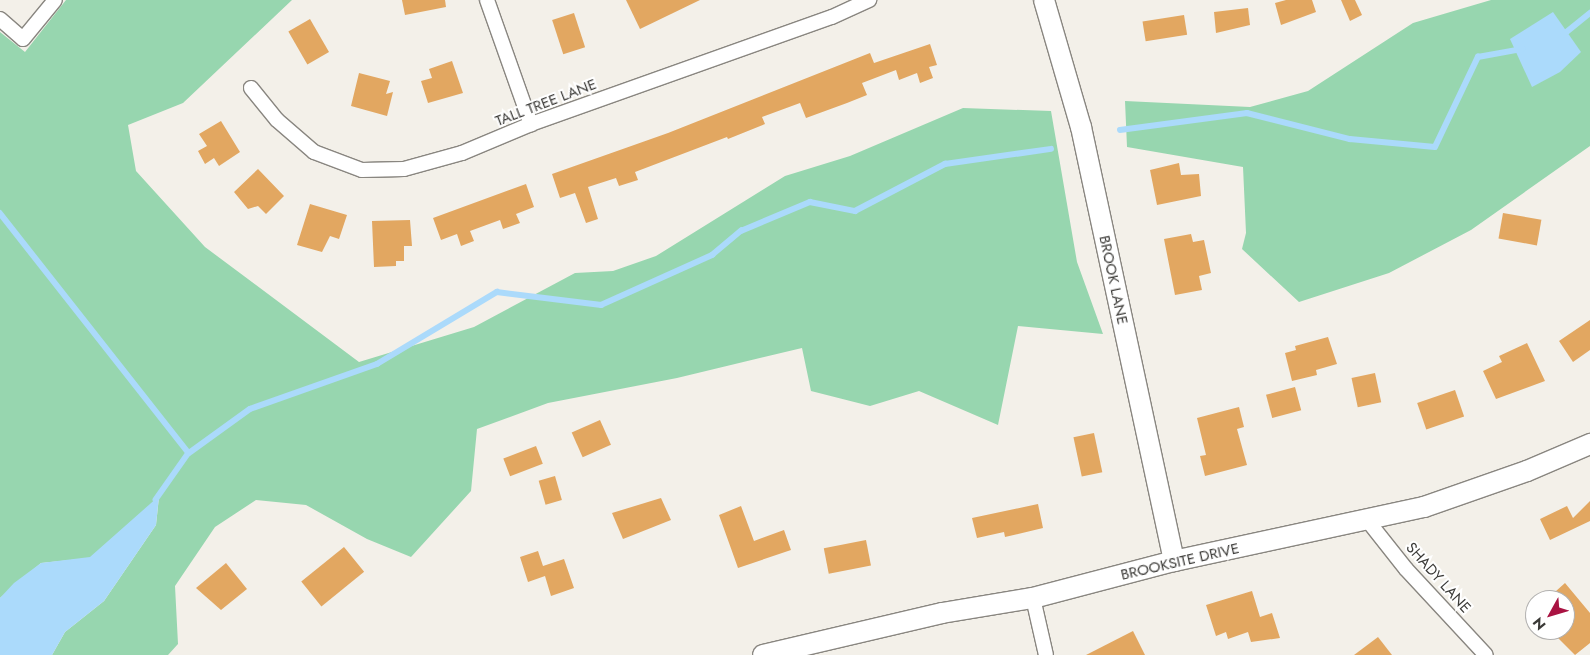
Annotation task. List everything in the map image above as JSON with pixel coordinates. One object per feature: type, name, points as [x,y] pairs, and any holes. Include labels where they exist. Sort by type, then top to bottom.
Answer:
[{"type":"street","points":[[0,19],[23,39],[55,0]]},
{"type":"street","points":[[487,0],[531,124]]},
{"type":"street","name":"TALL TREE LANE","points":[[251,88],[277,120],[314,152],[362,170],[404,169],[462,153],[531,124],[832,17],[869,0]]},
{"type":"street","name":"BROOK LANE","points":[[1044,0],[1081,127],[1174,561]]},
{"type":"street","name":"BROOKSITE DRIVE","points":[[763,655],[942,613],[1033,598],[1174,561],[1368,521],[1475,491],[1590,444]]},
{"type":"street","name":"SHADY LANE","points":[[1368,521],[1406,569],[1486,655]]},
{"type":"street","points":[[1033,598],[1046,655]]},
{"type":"green space","points":[[66,0],[292,0],[183,103],[128,125],[136,171],[205,247],[359,362],[474,327],[575,273],[613,271],[656,256],[785,176],[850,156],[963,108],[1051,111],[1077,262],[1103,334],[1018,326],[998,425],[919,391],[870,406],[811,391],[802,348],[677,378],[548,403],[477,429],[471,491],[411,557],[367,539],[306,505],[256,500],[215,527],[175,586],[178,644],[168,655],[52,655],[65,632],[104,601],[156,525],[159,497],[90,558],[41,563],[0,598],[0,32],[25,52]]},
{"type":"green space","points":[[1491,0],[1590,0],[1590,146],[1471,230],[1389,273],[1299,302],[1242,249],[1246,233],[1243,167],[1127,147],[1125,101],[1250,107],[1308,91],[1413,23]]},
{"type":"water","points":[[1553,12],[1581,52],[1560,72],[1532,87],[1510,39]]},
{"type":"water","points":[[159,496],[156,525],[104,601],[65,632],[52,655],[0,655],[0,598],[14,583],[41,563],[90,557]]},
{"type":"building","points":[[402,0],[445,0],[446,7],[405,15]]},
{"type":"building","points":[[626,0],[700,0],[640,29]]},
{"type":"building","points":[[1286,0],[1312,0],[1316,12],[1281,25],[1275,3]]},
{"type":"building","points":[[1341,0],[1355,0],[1362,15],[1350,21]]},
{"type":"building","points":[[1248,8],[1250,25],[1216,33],[1214,12]]},
{"type":"building","points":[[574,13],[585,47],[563,54],[552,20]]},
{"type":"building","points":[[1184,15],[1187,35],[1146,41],[1143,22]]},
{"type":"building","points":[[310,19],[329,52],[307,64],[288,32]]},
{"type":"building","points":[[930,44],[937,65],[929,67],[933,78],[920,83],[917,73],[899,80],[896,70],[862,83],[867,95],[847,103],[806,118],[800,103],[762,117],[765,124],[635,172],[638,180],[619,186],[616,178],[588,187],[598,219],[586,223],[575,193],[560,198],[552,174],[668,133],[870,53],[874,63]]},
{"type":"building","points":[[452,61],[463,93],[428,103],[421,81],[432,78],[429,69]]},
{"type":"building","points":[[359,73],[390,81],[386,94],[393,92],[387,116],[351,106]]},
{"type":"building","points":[[221,121],[240,152],[219,166],[214,158],[205,164],[198,151],[207,146],[199,134]]},
{"type":"building","points":[[1179,163],[1181,175],[1199,174],[1201,196],[1157,205],[1150,170]]},
{"type":"building","points":[[258,169],[284,196],[266,214],[258,206],[248,209],[234,192]]},
{"type":"building","points":[[526,184],[534,207],[516,214],[520,223],[503,229],[500,220],[470,231],[474,241],[461,246],[457,234],[441,240],[433,218]]},
{"type":"building","points":[[310,204],[347,215],[339,239],[330,236],[322,252],[297,245]]},
{"type":"building","points":[[1503,213],[1541,220],[1537,245],[1498,239]]},
{"type":"building","points":[[410,220],[412,246],[404,246],[404,261],[396,261],[396,266],[374,267],[372,221]]},
{"type":"building","points":[[1191,234],[1193,242],[1204,240],[1211,273],[1199,276],[1202,290],[1175,295],[1164,239]]},
{"type":"building","points":[[1590,320],[1590,350],[1573,362],[1559,341]]},
{"type":"building","points":[[1328,337],[1337,364],[1316,370],[1317,375],[1292,381],[1285,353],[1296,350],[1295,346]]},
{"type":"building","points":[[1527,343],[1545,381],[1496,399],[1483,371],[1502,362],[1499,356]]},
{"type":"building","points":[[1375,373],[1381,402],[1358,407],[1352,378]]},
{"type":"building","points":[[1295,387],[1301,410],[1272,418],[1266,395]]},
{"type":"building","points":[[1455,390],[1464,416],[1426,429],[1417,403]]},
{"type":"building","points":[[1239,407],[1244,427],[1237,429],[1247,465],[1205,476],[1200,456],[1206,455],[1197,418]]},
{"type":"building","points":[[600,420],[611,445],[583,457],[572,433]]},
{"type":"building","points":[[1094,433],[1102,472],[1082,476],[1073,437]]},
{"type":"building","points":[[536,446],[543,464],[510,476],[503,459]]},
{"type":"building","points":[[555,476],[562,500],[546,505],[539,481]]},
{"type":"building","points":[[661,498],[671,520],[623,539],[612,513]]},
{"type":"building","points":[[1590,501],[1590,521],[1550,540],[1540,519],[1567,506],[1573,518]]},
{"type":"building","points":[[1038,504],[1043,528],[1005,537],[1004,532],[977,538],[972,518]]},
{"type":"building","points":[[741,506],[754,541],[784,530],[791,550],[738,568],[719,515]]},
{"type":"building","points":[[866,540],[871,566],[829,574],[824,548]]},
{"type":"building","points":[[344,547],[364,572],[321,606],[301,582]]},
{"type":"building","points":[[538,551],[543,566],[564,559],[574,588],[551,596],[545,576],[528,582],[520,557]]},
{"type":"building","points":[[226,563],[247,589],[221,610],[196,588]]},
{"type":"building","points":[[1565,583],[1571,590],[1557,590]]},
{"type":"building","points":[[1252,591],[1260,617],[1272,613],[1280,638],[1251,642],[1248,632],[1228,639],[1226,632],[1216,636],[1206,605]]},
{"type":"building","points":[[1575,595],[1590,613],[1590,643],[1575,655],[1560,640],[1575,640]]},
{"type":"building","points":[[1133,631],[1145,655],[1086,655]]},
{"type":"building","points":[[1378,637],[1392,655],[1354,655]]},
{"type":"waterway","points":[[1563,35],[1590,13]]},
{"type":"waterway","points":[[1120,130],[1247,113],[1350,139],[1435,147],[1478,57],[1522,49]]},
{"type":"waterway","points":[[189,453],[250,409],[377,364],[497,292],[601,305],[712,255],[741,231],[810,202],[855,211],[945,164],[1051,149]]},
{"type":"waterway","points":[[0,213],[189,453],[156,500]]}]
